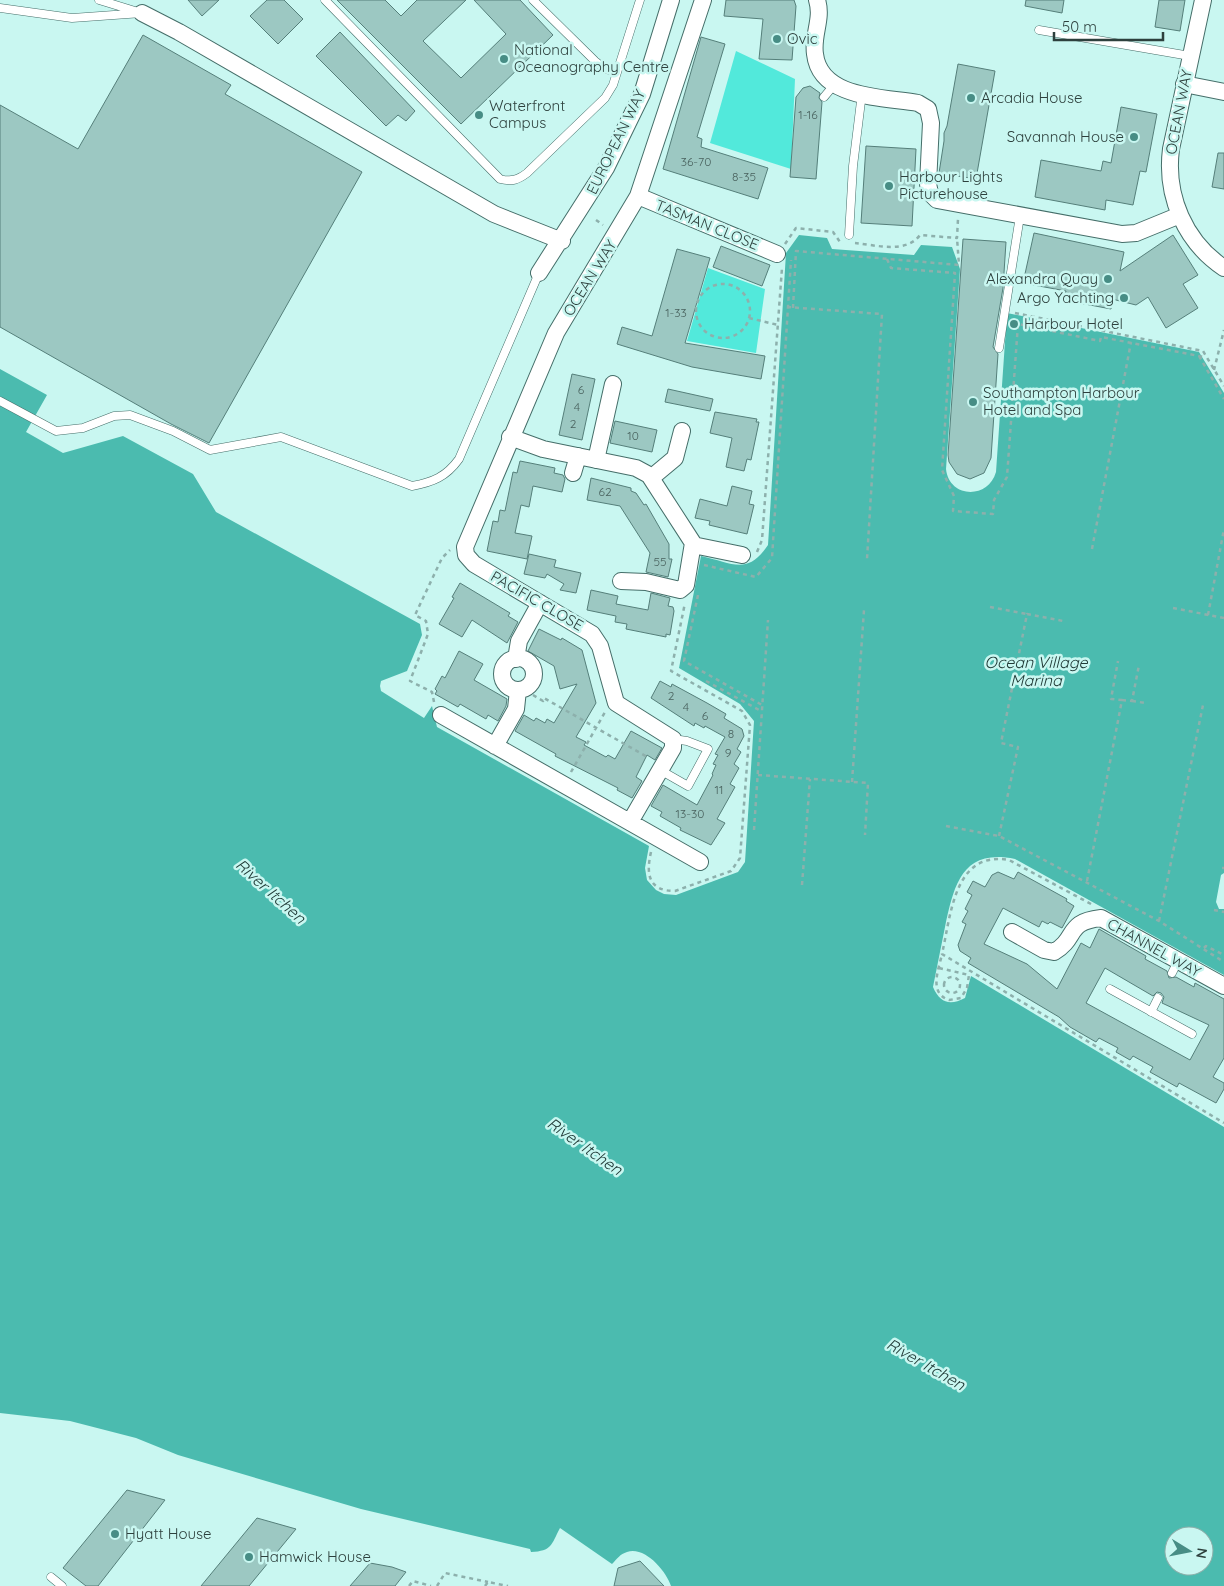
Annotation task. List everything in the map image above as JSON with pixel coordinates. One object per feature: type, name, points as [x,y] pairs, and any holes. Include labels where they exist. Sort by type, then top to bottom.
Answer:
[{"type":"street","name":"EUROPEAN WAY","points":[[539,273],[562,241],[606,168],[642,94],[671,0]]},
{"type":"street","name":"OCEAN WAY","points":[[465,551],[467,539],[556,333],[638,196],[703,0]]},
{"type":"street","points":[[817,0],[820,18],[815,54],[819,69],[829,91],[862,93],[918,103],[928,109],[931,123],[928,189],[937,200],[1129,235],[1180,215]]},
{"type":"street","name":"OCEAN WAY","points":[[1203,0],[1184,84],[1170,161],[1173,197],[1180,215],[1195,242],[1210,258],[1224,268]]},
{"type":"street","points":[[142,13],[179,32],[494,214],[562,241]]},
{"type":"street","points":[[1184,84],[1224,92]]},
{"type":"street","name":"TASMAN CLOSE","points":[[638,196],[784,252]]},
{"type":"street","points":[[596,460],[613,384]]},
{"type":"street","points":[[651,478],[675,458],[682,432]]},
{"type":"street","points":[[510,437],[543,449],[641,470],[651,478],[693,545],[691,591],[621,581]]},
{"type":"street","points":[[574,473],[578,456]]},
{"type":"street","points":[[693,545],[742,555]]},
{"type":"street","name":"PACIFIC CLOSE","points":[[465,551],[468,558],[474,564],[587,630],[600,646],[613,698]]},
{"type":"street","points":[[516,659],[519,641],[540,602]]},
{"type":"street","points":[[495,746],[516,709],[521,690],[532,682],[534,673],[529,663],[516,659],[508,662],[502,674],[506,685],[521,690]]},
{"type":"street","points":[[613,698],[620,708],[673,739],[673,748],[630,822]]},
{"type":"street","points":[[438,711],[495,746],[700,862]]},
{"type":"street","name":"CHANNEL WAY","points":[[1012,932],[1044,950],[1054,952],[1063,947],[1075,926],[1087,920],[1101,918],[1175,967],[1224,986]]},
{"type":"lane","points":[[99,0],[142,13]]},
{"type":"lane","points":[[325,0],[500,179],[510,182],[519,179],[527,173],[604,98],[613,85],[640,0]]},
{"type":"lane","points":[[533,0],[595,61],[605,69],[617,72]]},
{"type":"lane","points":[[0,8],[72,18],[142,13]]},
{"type":"lane","points":[[1039,30],[1190,56]]},
{"type":"lane","points":[[849,235],[853,166],[862,93]]},
{"type":"lane","points":[[999,348],[1020,216]]},
{"type":"lane","points":[[0,401],[56,431],[83,428],[114,416],[130,415],[172,431],[210,450],[281,438],[412,486],[428,483],[439,479],[450,471],[458,459],[539,273]]},
{"type":"lane","points":[[661,768],[688,786],[708,750],[673,739]]},
{"type":"lane","points":[[1110,989],[1192,1034]]},
{"type":"lane","points":[[1151,1012],[1158,998]]},
{"type":"lane","points":[[51,1577],[62,1586]]},
{"type":"path","points":[[793,308],[796,251],[960,265],[957,238],[959,205]]},
{"type":"path","points":[[742,555],[752,555],[758,552],[762,540],[783,256],[796,228],[834,232],[838,242],[902,246],[913,243],[920,235],[957,238]]},
{"type":"path","points":[[702,574],[704,564],[756,577],[772,558],[787,307],[784,252]]},
{"type":"path","points":[[887,259],[891,268],[955,273],[942,470],[954,496],[954,511],[993,514],[994,500],[1007,477],[1018,324],[1100,341],[1101,337],[1204,357]]},
{"type":"path","points":[[723,283],[733,285],[742,291],[748,300],[749,318],[743,330],[735,335],[716,337],[708,333],[700,325],[696,307],[699,297],[706,289],[723,283]]},
{"type":"path","points":[[787,307],[882,314],[867,559]]},
{"type":"path","points":[[1004,310],[1203,351],[1224,386]]},
{"type":"path","points":[[749,318],[778,325]]},
{"type":"path","points":[[1214,370],[1224,330]]},
{"type":"path","points":[[1092,549],[1131,342]]},
{"type":"path","points":[[1199,356],[1224,399]]},
{"type":"path","points":[[1208,615],[1224,530]]},
{"type":"path","points":[[438,711],[432,692],[410,680],[428,634],[426,621],[415,615],[442,558],[449,550],[465,551]]},
{"type":"path","points":[[653,845],[649,864],[650,878],[659,888],[666,891],[675,891],[731,871],[740,858],[750,725],[742,711],[671,671],[687,591],[691,591],[684,661],[762,705]]},
{"type":"path","points":[[990,607],[1063,621]]},
{"type":"path","points":[[1173,608],[1224,618]]},
{"type":"path","points":[[852,782],[864,610]]},
{"type":"path","points":[[999,836],[1018,747],[1001,743],[1027,614]]},
{"type":"path","points":[[754,830],[768,620]]},
{"type":"path","points":[[1118,661],[1111,698],[1146,703]]},
{"type":"path","points":[[1132,701],[1139,665]]},
{"type":"path","points":[[706,682],[761,711]]},
{"type":"path","points":[[521,690],[596,728],[661,768]]},
{"type":"path","points":[[564,784],[613,698]]},
{"type":"path","points":[[1087,882],[1122,700]]},
{"type":"path","points":[[1159,921],[1203,705]]},
{"type":"path","points":[[758,775],[868,783],[865,835]]},
{"type":"path","points":[[802,885],[810,779]]},
{"type":"path","points":[[946,826],[999,836],[1159,921],[1224,962]]},
{"type":"path","points":[[939,968],[970,974],[967,988],[961,998],[949,1000],[939,993],[936,982],[939,968],[942,954],[959,884],[975,866],[985,861],[998,858],[1018,864],[1097,907],[1101,918]]},
{"type":"path","points":[[1214,910],[1224,912]]},
{"type":"path","points":[[1204,948],[1206,946],[1224,955]]},
{"type":"path","points":[[942,954],[1224,1123]]},
{"type":"path","points":[[954,976],[956,962]]},
{"type":"path","points":[[944,983],[947,978],[954,976]]},
{"type":"path","points":[[954,976],[959,981],[961,987]]},
{"type":"path","points":[[936,982],[944,983]]},
{"type":"path","points":[[944,983],[950,994],[949,1000]]},
{"type":"path","points":[[961,987],[967,988]]},
{"type":"path","points":[[950,994],[956,992],[961,987]]},
{"type":"path","points":[[437,1586],[445,1573],[508,1586]]},
{"type":"path","points":[[409,1586],[413,1581],[431,1586]]},
{"type":"path","points":[[485,1586],[488,1582]]},
{"type":"shaded area","points":[[736,51],[795,79],[791,169],[710,143]]},
{"type":"shaded area","points":[[708,268],[765,289],[756,353],[687,341]]},
{"type":"water","points":[[799,235],[827,238],[832,249],[914,255],[921,245],[952,247],[960,269],[946,469],[949,479],[954,486],[961,490],[977,491],[985,487],[992,481],[996,472],[1007,313],[1199,352],[1224,393],[1224,873],[1221,875],[1216,902],[1219,909],[1224,909],[1224,975],[1015,859],[997,857],[983,859],[972,865],[957,884],[948,912],[933,987],[942,1000],[955,1002],[965,998],[971,976],[1224,1127],[1224,1586],[671,1586],[660,1567],[648,1556],[634,1551],[627,1552],[620,1555],[612,1564],[560,1528],[550,1546],[543,1550],[531,1552],[530,1549],[361,1509],[178,1455],[136,1438],[70,1421],[0,1413],[0,369],[47,395],[26,432],[63,453],[123,436],[193,474],[216,512],[420,624],[422,635],[407,671],[381,681],[381,691],[424,718],[432,706],[437,727],[649,846],[645,868],[647,880],[656,890],[664,894],[676,895],[738,872],[745,862],[754,721],[740,704],[679,668],[701,556],[731,564],[746,564],[760,555],[768,545],[786,253]]},
{"type":"building","points":[[188,0],[219,0],[202,16]]},
{"type":"building","points":[[267,0],[284,0],[303,19],[278,44],[250,16]]},
{"type":"building","name":"National Oceanography Centre","points":[[337,0],[385,0],[401,16],[417,0],[466,0],[423,41],[461,78],[506,34],[474,0],[520,0],[553,35],[461,124]]},
{"type":"building","name":"Ovic","points":[[726,0],[794,0],[796,6],[792,60],[759,59],[763,19],[724,16]]},
{"type":"building","points":[[1026,0],[1064,0],[1062,13],[1025,6]]},
{"type":"building","points":[[1159,0],[1185,0],[1180,31],[1155,27]]},
{"type":"building","points":[[340,32],[415,111],[406,121],[398,115],[386,126],[316,56]]},
{"type":"building","points":[[143,35],[231,85],[225,94],[362,172],[209,443],[171,424],[0,327],[0,105],[78,149]]},
{"type":"building","points":[[701,37],[725,44],[697,137],[702,139],[701,147],[768,168],[758,199],[663,169]]},
{"type":"building","name":"Arcadia House","points":[[958,64],[995,71],[976,179],[939,173],[944,133],[947,126]]},
{"type":"building","points":[[810,86],[820,93],[819,98],[822,102],[816,179],[790,177],[796,97],[803,88]]},
{"type":"building","name":"Savannah House","points":[[1121,107],[1157,114],[1146,172],[1140,171],[1133,205],[1106,200],[1105,210],[1035,197],[1041,160],[1101,171],[1103,161],[1111,163]]},
{"type":"building","name":"Harbour Lights Picturehouse","points":[[866,146],[916,149],[912,226],[861,223]]},
{"type":"building","points":[[1218,153],[1224,153],[1224,189],[1212,187]]},
{"type":"building","name":"Alexandra Quay","points":[[1034,233],[1124,252],[1120,271],[1173,235],[1198,275],[1183,284],[1198,308],[1166,328],[1148,297],[1136,305],[1112,299],[1111,309],[1064,300],[1066,291],[1023,283]]},
{"type":"building","name":"Southampton Harbour Hotel and Spa","points":[[963,239],[1006,242],[1003,288],[993,347],[998,354],[991,458],[984,473],[970,479],[957,474],[949,462],[948,455]]},
{"type":"building","points":[[721,246],[770,265],[762,286],[713,267]]},
{"type":"building","points":[[677,249],[710,258],[685,343],[765,356],[761,379],[692,367],[617,344],[622,327],[652,336]]},
{"type":"building","points":[[572,374],[595,379],[582,440],[559,435]]},
{"type":"building","points":[[668,389],[713,399],[710,411],[665,402]]},
{"type":"building","points":[[715,412],[757,419],[756,422],[759,422],[751,460],[747,459],[744,471],[726,467],[732,438],[710,433]]},
{"type":"building","points":[[615,421],[657,430],[652,452],[610,443]]},
{"type":"building","points":[[520,461],[555,468],[554,473],[563,475],[565,479],[562,492],[533,486],[529,507],[521,505],[515,533],[532,536],[527,559],[487,551],[493,521],[498,522],[500,510],[505,511],[513,472],[517,473]]},
{"type":"building","points":[[591,478],[631,488],[631,491],[636,493],[644,505],[646,504],[669,544],[669,559],[672,559],[668,577],[646,572],[650,553],[620,506],[587,500]]},
{"type":"building","points":[[732,486],[752,491],[749,504],[754,505],[747,534],[709,525],[710,521],[695,518],[700,499],[727,506]]},
{"type":"building","points":[[529,554],[556,560],[554,567],[581,573],[576,593],[560,590],[564,584],[547,574],[545,578],[524,574]]},
{"type":"building","points":[[460,583],[510,613],[508,616],[518,622],[507,643],[472,620],[462,637],[439,624]]},
{"type":"building","points":[[591,590],[618,596],[616,604],[648,610],[651,593],[670,598],[668,606],[673,607],[674,611],[670,635],[666,634],[666,637],[626,629],[627,624],[615,622],[616,616],[587,610]]},
{"type":"building","points":[[539,629],[561,640],[562,638],[582,650],[596,703],[576,737],[586,742],[584,745],[606,757],[608,755],[615,759],[631,731],[662,748],[655,760],[647,755],[636,777],[642,781],[632,798],[617,790],[618,788],[555,756],[556,754],[515,731],[524,715],[534,721],[536,718],[545,723],[547,719],[554,723],[577,684],[560,689],[554,666],[528,651]]},
{"type":"building","points":[[459,651],[483,664],[474,680],[507,699],[506,706],[498,721],[488,715],[486,719],[460,704],[458,707],[435,694],[437,691],[435,689],[442,676],[445,678]]},
{"type":"building","points":[[660,681],[671,687],[672,684],[726,714],[724,718],[742,729],[744,736],[737,749],[741,752],[734,764],[739,768],[730,784],[735,787],[717,819],[725,823],[711,845],[680,830],[681,828],[660,816],[662,812],[651,806],[663,785],[697,805],[713,775],[716,765],[713,764],[718,755],[715,754],[725,737],[705,726],[704,728],[695,723],[694,726],[651,698]]},
{"type":"building","points":[[998,872],[1014,879],[1018,872],[1067,899],[1066,901],[1074,906],[1062,928],[1050,922],[1048,924],[1042,921],[1039,927],[1003,908],[984,944],[1027,964],[1057,989],[1081,943],[1090,948],[1099,929],[1146,956],[1145,959],[1167,971],[1169,978],[1176,977],[1194,987],[1195,983],[1224,999],[1224,1058],[1213,1077],[1224,1083],[1224,1089],[1216,1103],[1179,1083],[1177,1087],[1150,1072],[1153,1067],[1133,1056],[1130,1060],[1116,1052],[1118,1048],[1099,1038],[1096,1042],[1070,1027],[1059,1017],[968,963],[971,958],[960,951],[958,945],[966,924],[962,922],[968,911],[965,909],[972,895],[967,892],[973,881],[985,887],[992,875]],"holes":[[[1105,968],[1153,996],[1157,992],[1161,993],[1164,997],[1162,1003],[1209,1025],[1190,1060],[1086,1003]]]},
{"type":"building","name":"Hyatt House","points":[[127,1490],[165,1500],[98,1586],[86,1586],[63,1568]]},
{"type":"building","name":"Hamwick House","points":[[257,1518],[296,1529],[249,1586],[201,1586]]},
{"type":"building","points":[[640,1561],[664,1586],[614,1586],[618,1568]]},
{"type":"building","points":[[370,1563],[406,1572],[395,1586],[350,1586]]},
{"type":"place","name":"Ovic","points":[[777,39]]},
{"type":"place","name":"National Oceanography Centre","points":[[504,59]]},
{"type":"place","name":"Arcadia House","points":[[971,98]]},
{"type":"place","name":"Waterfront Campus","points":[[479,115]]},
{"type":"place","name":"Savannah House","points":[[1134,137]]},
{"type":"place","name":"Harbour Lights Picturehouse","points":[[889,186]]},
{"type":"place","name":"Alexandra Quay","points":[[1108,279]]},
{"type":"place","name":"Argo Yachting","points":[[1124,298]]},
{"type":"place","name":"Harbour Hotel","points":[[1014,324]]},
{"type":"place","name":"Southampton Harbour Hotel and Spa","points":[[973,402]]},
{"type":"place","name":"Hyatt House","points":[[115,1534]]},
{"type":"place","name":"Hamwick House","points":[[249,1557]]},
{"type":"water label","name":"Ocean Village Marina","points":[[1036,671]]},
{"type":"water label","name":"River Itchen","points":[[271,891]]},
{"type":"water label","name":"River Itchen","points":[[585,1146]]},
{"type":"water label","name":"River Itchen","points":[[926,1364]]}]
